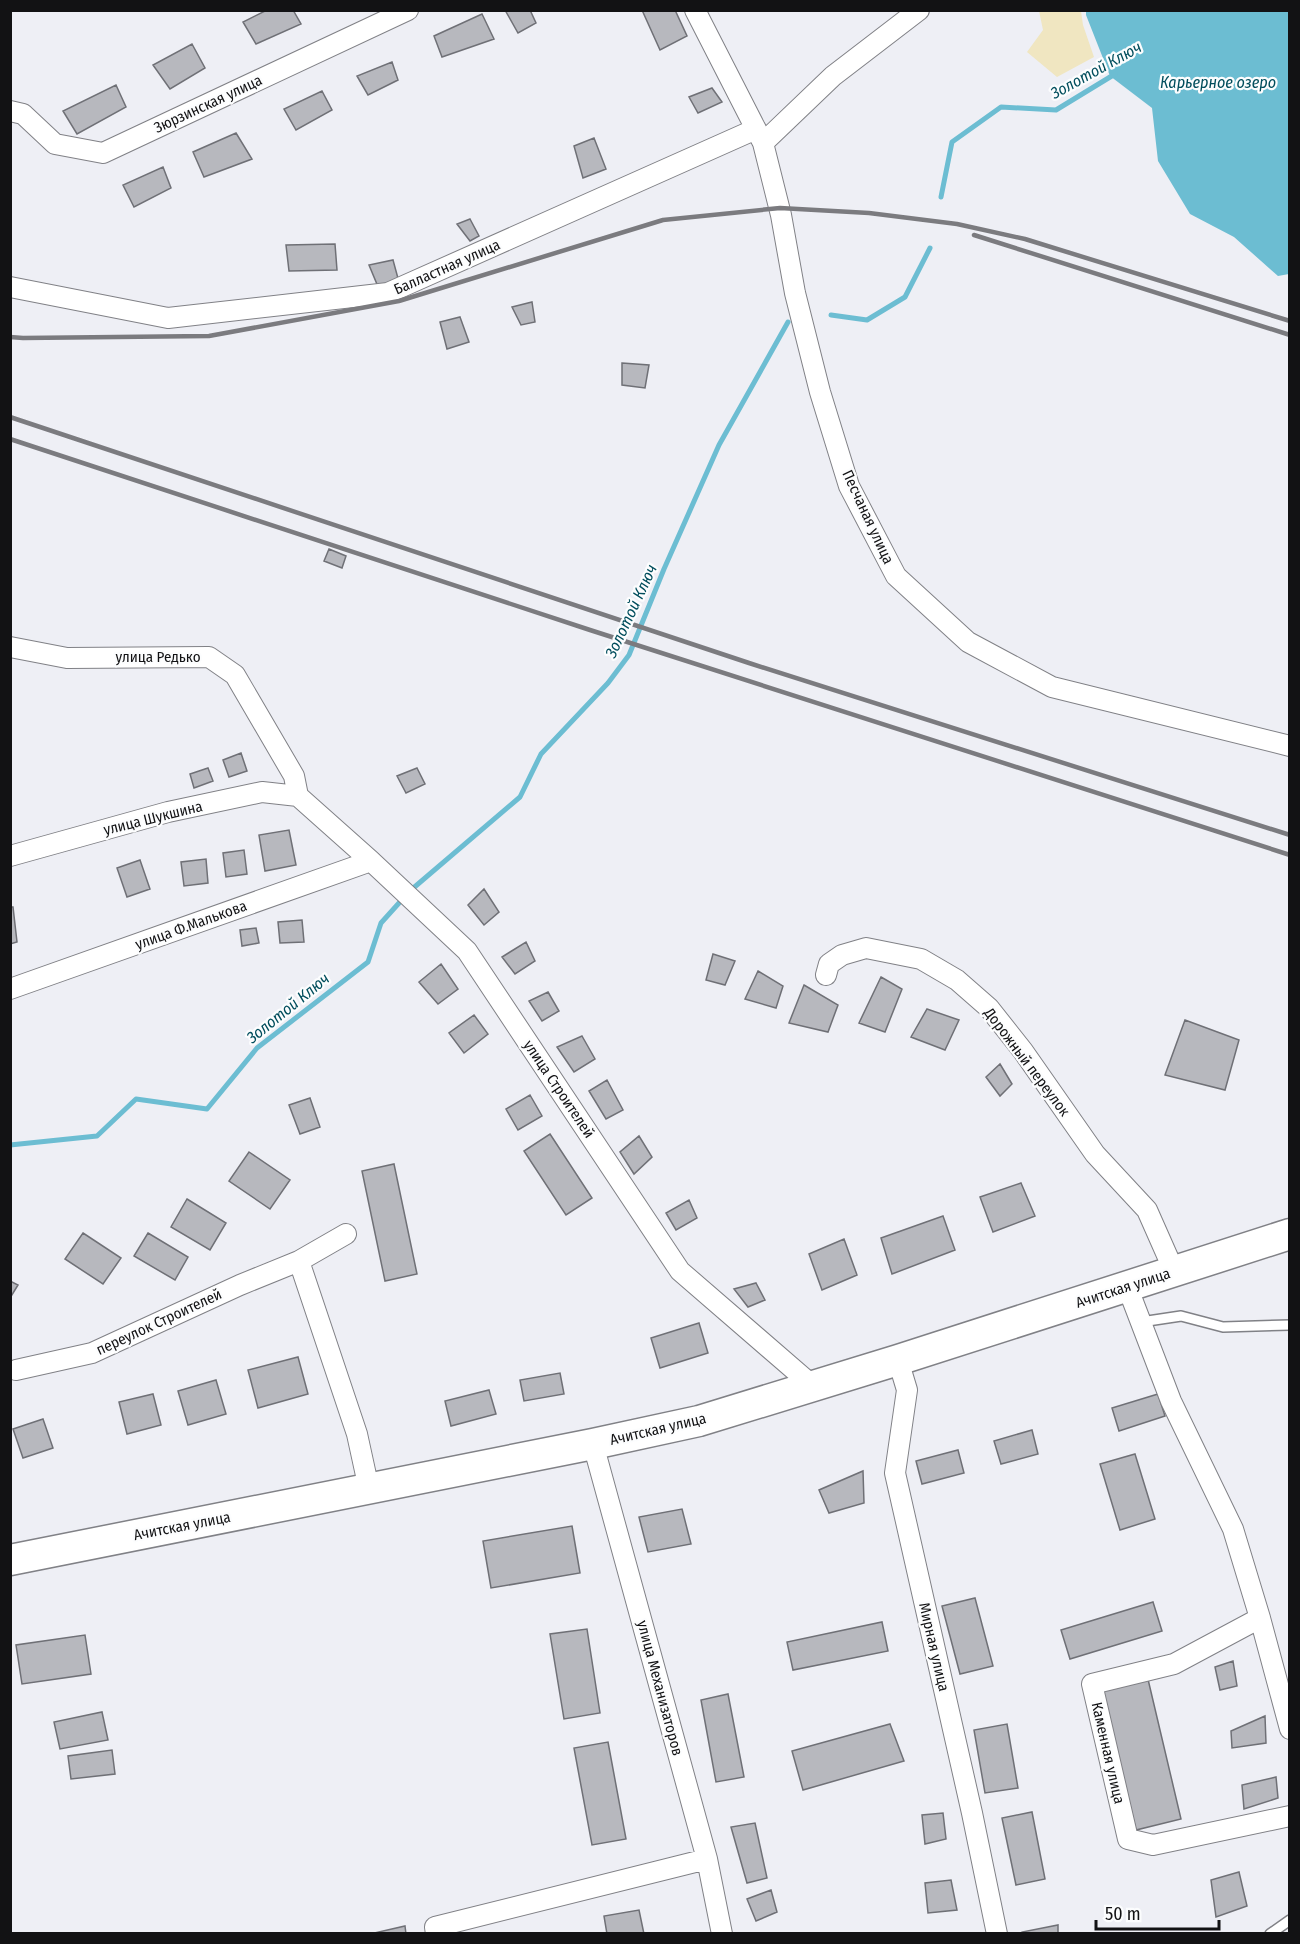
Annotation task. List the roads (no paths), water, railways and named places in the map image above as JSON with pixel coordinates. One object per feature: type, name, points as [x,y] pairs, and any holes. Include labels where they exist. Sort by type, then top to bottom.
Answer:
[{"type":"main road","name":"Ачитская улица","points":[[10,1560],[699,1421],[898,1360],[1290,1234]]},
{"type":"street","name":"Зюрзинская улица","points":[[10,111],[23,114],[55,144],[103,153],[408,10]]},
{"type":"street","name":"Песчаная улица","points":[[695,10],[759,136],[781,215],[795,293],[820,392],[849,486],[896,576],[968,642],[1052,687],[1290,746]]},
{"type":"street","name":"Балластная улица","points":[[10,287],[168,318],[388,293],[759,136],[919,10]]},
{"type":"street","name":"улица Редько","points":[[10,647],[67,658],[209,657],[235,675],[294,776],[298,796]]},
{"type":"street","name":"улица Шукшина","points":[[10,856],[168,812],[262,792],[298,796]]},
{"type":"street","name":"улица Строителей","points":[[298,796],[467,951],[680,1271],[813,1386]]},
{"type":"street","name":"улица Ф.Малькова","points":[[10,989],[371,861]]},
{"type":"street","name":"Дорожный переулок","points":[[826,975],[829,964],[842,954],[866,948],[921,959],[957,980],[988,1008],[1023,1051],[1095,1154],[1147,1210],[1174,1271]]},
{"type":"street","name":"переулок Строителей","points":[[16,1370],[92,1353],[240,1285],[299,1261],[346,1234]]},
{"type":"street","points":[[299,1261],[357,1434],[369,1489]]},
{"type":"street","points":[[1127,1286],[1171,1401],[1233,1529],[1290,1729]]},
{"type":"street","name":"Мирная улица","points":[[898,1360],[907,1390],[895,1473],[997,1934]]},
{"type":"street","name":"улица Механизаторов","points":[[593,1444],[707,1859],[722,1934]]},
{"type":"street","name":"Каменная улица","points":[[1260,1618],[1174,1664],[1092,1684],[1128,1839],[1153,1845],[1290,1816]]},
{"type":"street","points":[[435,1930],[707,1859]]},
{"type":"lane","points":[[1141,1322],[1181,1316],[1223,1326],[1290,1325]]},
{"type":"lane","points":[[1270,1934],[1290,1920]]},
{"type":"water","name":"Карьерное озеро","points":[[1086,11],[1289,11],[1289,274],[1278,276],[1234,237],[1190,214],[1158,161],[1152,108],[1110,76]]},
{"type":"waterway","name":"Золотой Ключ","points":[[941,197],[952,142],[1001,107],[1056,110],[1115,74]]},
{"type":"waterway","name":"Золотой Ключ","points":[[831,315],[867,320],[905,297],[930,248]]},
{"type":"waterway","name":"Золотой Ключ","points":[[411,890],[520,797],[541,754],[608,683],[629,655],[719,445],[788,322]]},
{"type":"waterway","name":"Золотой Ключ","points":[[10,1145],[97,1136],[136,1099],[207,1109],[257,1048],[368,962],[381,923],[399,903]]},
{"type":"railway","points":[[10,337],[209,336],[399,301],[663,220],[780,208],[869,213],[957,224],[1025,239],[1290,321]]},
{"type":"railway","points":[[974,235],[1290,335]]},
{"type":"railway","points":[[10,417],[749,663],[1290,835]]},
{"type":"railway","points":[[10,439],[590,630],[1290,855]]}]
